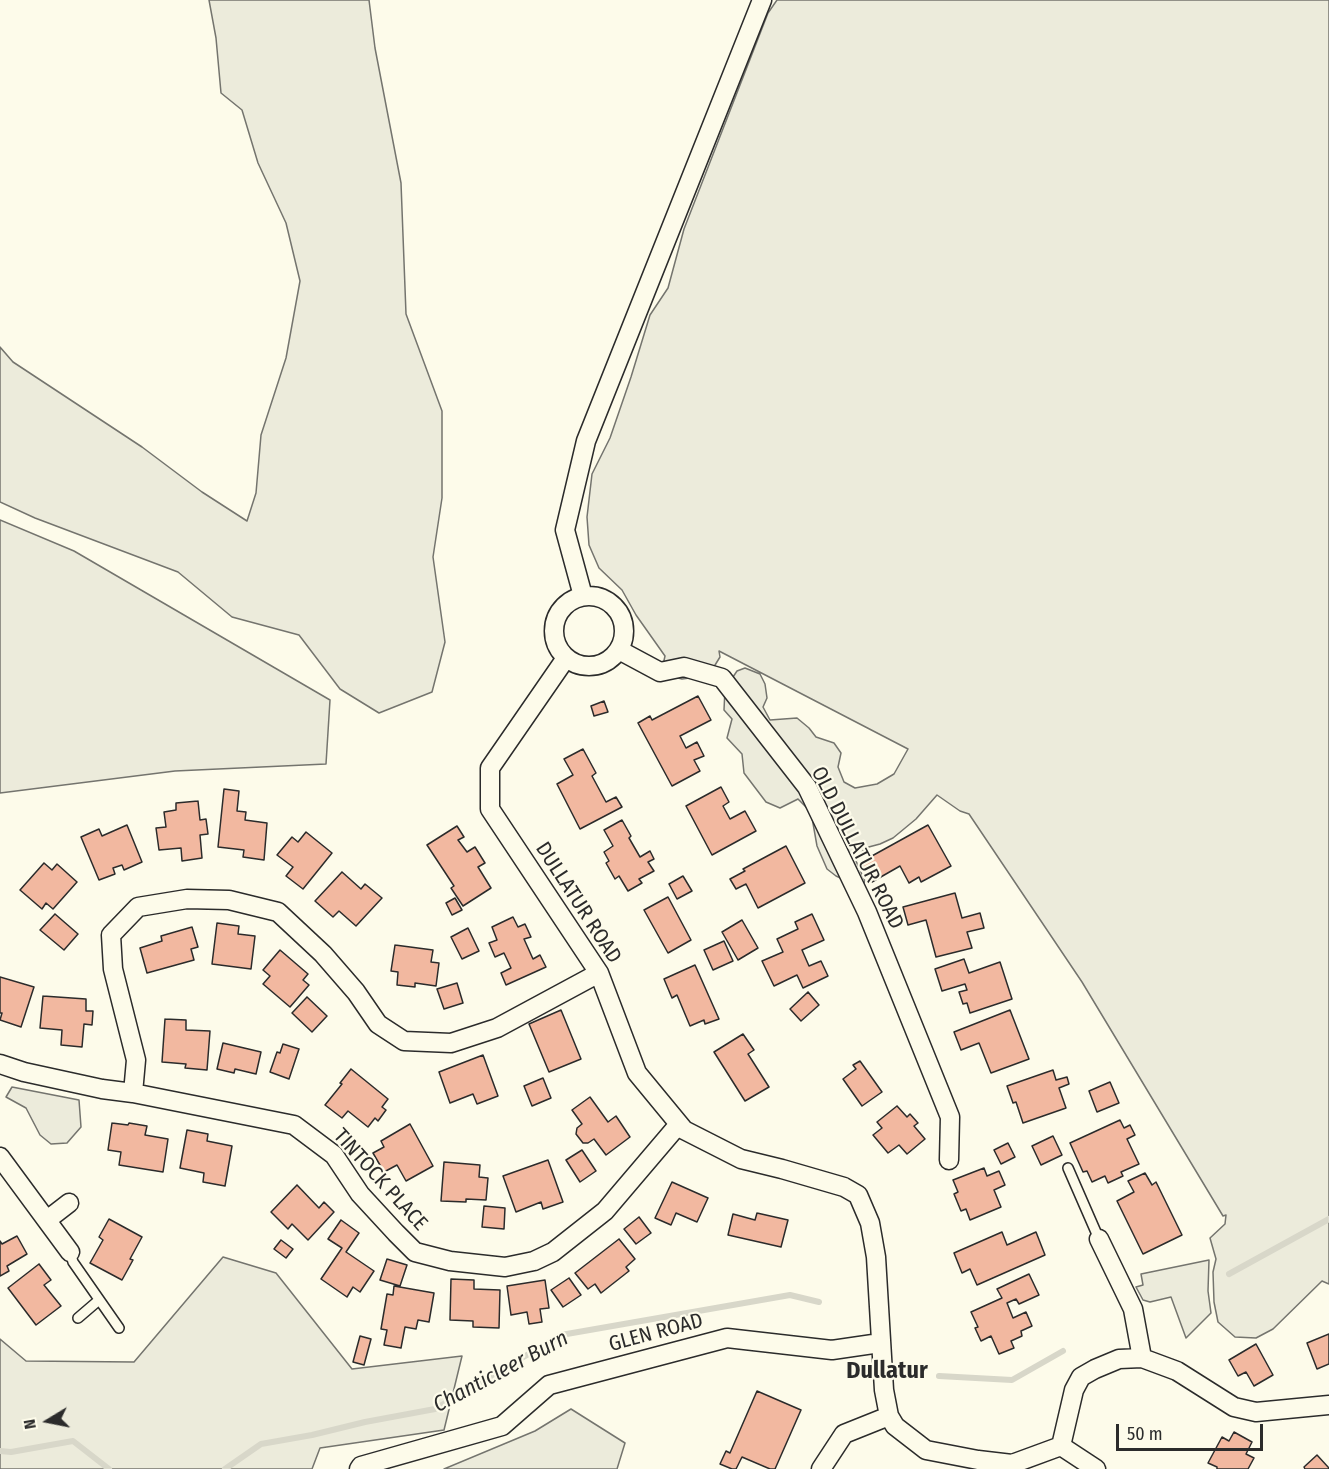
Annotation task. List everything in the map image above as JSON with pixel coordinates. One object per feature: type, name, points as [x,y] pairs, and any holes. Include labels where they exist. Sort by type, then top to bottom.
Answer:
[{"type":"street","points":[[583,596],[565,530],[586,441],[762,0]]},
{"type":"street","points":[[583,596],[593,596],[607,601],[616,609],[623,625],[624,634],[619,650],[606,662],[592,666],[579,665],[566,658],[554,638],[553,629],[560,610],[566,604],[583,596]]},
{"type":"street","name":"OLD DULLATUR ROAD","points":[[619,650],[660,672],[684,667],[722,678],[807,788],[867,912],[950,1117],[949,1160]]},
{"type":"street","name":"DULLATUR ROAD","points":[[566,658],[490,768],[490,809],[599,973],[637,1072],[684,1130],[741,1159],[844,1187],[858,1195],[870,1223],[876,1257],[880,1343]]},
{"type":"street","points":[[133,1093],[136,1060],[113,969],[111,935],[138,907],[187,899],[229,900],[278,912],[329,961],[356,992],[378,1024],[404,1041],[451,1043],[497,1028],[599,973]]},
{"type":"street","name":"TINTOCK PLACE","points":[[0,1064],[24,1072],[102,1089],[294,1125],[334,1155],[360,1194],[416,1252],[450,1261],[505,1267],[534,1261],[553,1252],[605,1211],[679,1124]]},
{"type":"street","points":[[0,1157],[70,1252]]},
{"type":"street","points":[[47,1220],[69,1203]]},
{"type":"street","points":[[1099,1239],[1133,1309],[1142,1358]]},
{"type":"street","name":"GLEN ROAD","points":[[359,1469],[361,1466],[502,1426],[549,1385],[727,1338],[832,1350],[880,1343]]},
{"type":"street","points":[[880,1343],[889,1416],[895,1426],[926,1450],[978,1464],[1012,1464],[1061,1446]]},
{"type":"street","points":[[1061,1446],[1074,1390],[1081,1377],[1119,1359],[1142,1358],[1177,1371],[1234,1407],[1256,1413],[1329,1405]]},
{"type":"street","points":[[821,1469],[844,1434],[889,1416]]},
{"type":"street","points":[[1061,1446],[1096,1469]]},
{"type":"lane","points":[[1068,1168],[1099,1239]]},
{"type":"lane","points":[[70,1252],[73,1262],[119,1328]]},
{"type":"lane","points":[[78,1318],[99,1300]]},
{"type":"shaded area","points":[[209,0],[369,0],[375,48],[401,183],[406,314],[442,411],[442,498],[433,557],[445,642],[432,692],[379,713],[340,689],[299,635],[232,617],[178,572],[35,518],[0,502],[0,347],[13,362],[142,447],[202,492],[247,521],[256,493],[261,435],[286,358],[300,281],[286,223],[258,163],[242,110],[221,93],[216,38]]},
{"type":"shaded area","points":[[777,0],[1329,0],[1329,1284],[1322,1281],[1273,1329],[1256,1338],[1235,1337],[1218,1322],[1214,1302],[1213,1272],[1216,1259],[1210,1238],[1225,1224],[1226,1215],[1223,1216],[1082,982],[969,814],[960,811],[937,795],[916,819],[893,838],[865,848],[856,861],[865,881],[861,887],[836,876],[827,869],[817,846],[811,812],[798,799],[780,808],[766,802],[744,773],[742,754],[727,738],[732,719],[724,710],[725,689],[737,671],[745,668],[760,674],[765,684],[767,698],[763,707],[770,720],[797,718],[816,737],[834,743],[841,753],[838,767],[844,782],[855,788],[877,784],[894,774],[908,749],[719,651],[720,657],[712,670],[697,677],[682,679],[667,675],[663,665],[665,656],[636,615],[622,590],[599,568],[589,545],[587,517],[592,474],[610,438],[650,315],[668,288],[684,229],[768,13]]},
{"type":"shaded area","points":[[0,520],[74,551],[330,700],[326,764],[175,771],[0,793]]},
{"type":"shaded area","points":[[12,1087],[79,1100],[81,1127],[67,1143],[51,1144],[40,1135],[26,1108],[6,1097]]},
{"type":"shaded area","points":[[223,1257],[276,1273],[352,1369],[462,1356],[444,1430],[320,1448],[312,1469],[0,1469],[0,1339],[26,1361],[134,1362]]},
{"type":"shaded area","points":[[1209,1260],[1208,1291],[1211,1313],[1186,1338],[1171,1297],[1150,1302],[1143,1300],[1136,1287],[1143,1285],[1141,1274]]},
{"type":"shaded area","points":[[571,1409],[625,1443],[617,1469],[444,1469],[535,1431]]},
{"type":"building","points":[[698,696],[711,720],[680,736],[686,748],[697,742],[704,756],[694,760],[700,771],[672,786],[638,723],[650,716],[652,720]]},
{"type":"building","points":[[604,701],[608,712],[594,716],[591,706]]},
{"type":"building","points":[[583,749],[596,773],[592,776],[606,802],[616,797],[622,807],[580,829],[557,784],[573,775],[564,759]]},
{"type":"building","points":[[721,787],[729,802],[723,806],[730,819],[745,811],[756,831],[712,855],[686,806]]},
{"type":"building","points":[[224,789],[239,791],[237,811],[246,812],[245,820],[267,823],[264,860],[243,857],[244,850],[218,847]]},
{"type":"building","points":[[198,801],[200,820],[206,819],[208,834],[200,835],[202,858],[182,861],[181,848],[159,850],[156,828],[166,827],[164,812],[176,810],[176,803]]},
{"type":"building","points":[[622,820],[640,857],[650,851],[654,859],[648,862],[654,871],[639,879],[642,883],[628,891],[619,876],[615,879],[606,863],[609,861],[604,852],[613,846],[604,830]]},
{"type":"building","points":[[127,825],[142,862],[124,870],[122,865],[113,868],[115,874],[99,880],[81,837],[99,829],[102,836]]},
{"type":"building","points":[[928,825],[951,866],[921,882],[919,877],[909,883],[900,866],[872,882],[861,862]]},
{"type":"building","points":[[457,826],[464,837],[458,840],[467,852],[475,847],[485,863],[478,867],[491,888],[463,906],[451,888],[454,886],[427,845]]},
{"type":"building","points":[[306,832],[332,853],[303,889],[286,876],[293,867],[277,855],[292,837],[298,842]]},
{"type":"building","points":[[786,846],[805,883],[758,908],[746,884],[736,889],[730,879],[745,871],[743,869]]},
{"type":"building","points":[[44,863],[52,870],[57,864],[77,882],[53,909],[46,903],[42,909],[20,890]]},
{"type":"building","points":[[342,872],[361,889],[365,884],[382,898],[356,926],[339,911],[333,917],[315,901]]},
{"type":"building","points":[[683,876],[692,891],[677,899],[669,884]]},
{"type":"building","points":[[955,893],[962,918],[980,913],[984,928],[967,932],[972,948],[936,957],[926,920],[908,925],[903,907]]},
{"type":"building","points":[[668,897],[691,940],[668,953],[644,910]]},
{"type":"building","points":[[455,898],[462,910],[452,915],[446,903]]},
{"type":"building","points":[[55,914],[78,934],[64,950],[40,930]]},
{"type":"building","points":[[812,914],[824,940],[802,950],[809,966],[821,961],[828,976],[803,988],[797,975],[774,986],[762,961],[783,952],[777,939],[798,929],[795,922]]},
{"type":"building","points":[[513,917],[518,927],[525,924],[531,937],[524,939],[533,959],[540,955],[546,967],[506,985],[501,973],[511,968],[504,953],[495,957],[489,943],[497,940],[492,927]]},
{"type":"building","points":[[742,920],[758,948],[738,960],[722,932]]},
{"type":"building","points":[[217,923],[239,926],[238,934],[255,936],[251,969],[212,964]]},
{"type":"building","points":[[192,927],[198,947],[191,949],[194,960],[147,973],[140,948],[162,941],[161,936]]},
{"type":"building","points":[[468,928],[479,951],[462,959],[451,937]]},
{"type":"building","points":[[724,941],[733,961],[713,970],[704,950]]},
{"type":"building","points":[[395,945],[433,950],[431,962],[439,963],[436,986],[415,983],[415,987],[397,985],[398,972],[391,971]]},
{"type":"building","points":[[280,950],[308,974],[303,980],[309,985],[290,1007],[263,984],[270,976],[263,970]]},
{"type":"building","points":[[964,959],[969,973],[1000,962],[1012,999],[970,1013],[967,1003],[963,1004],[959,992],[967,990],[965,984],[942,991],[935,969]]},
{"type":"building","points":[[695,965],[719,1019],[705,1024],[704,1020],[690,1026],[677,995],[672,998],[664,979]]},
{"type":"building","points":[[0,977],[34,987],[21,1027],[0,1020],[2,1013],[0,1013]]},
{"type":"building","points":[[457,983],[463,1003],[444,1009],[437,989]]},
{"type":"building","points":[[808,992],[819,1005],[801,1021],[790,1009]]},
{"type":"building","points":[[43,996],[86,999],[86,1011],[93,1011],[92,1025],[84,1024],[82,1047],[61,1045],[62,1030],[40,1028]]},
{"type":"building","points":[[307,997],[327,1016],[312,1032],[292,1013]]},
{"type":"building","points":[[561,1010],[581,1059],[549,1072],[529,1024]]},
{"type":"building","points":[[1010,1010],[1029,1059],[991,1073],[979,1043],[961,1050],[954,1032]]},
{"type":"building","points":[[165,1019],[186,1020],[186,1030],[210,1031],[207,1070],[185,1068],[186,1064],[162,1062]]},
{"type":"building","points":[[743,1034],[754,1050],[748,1054],[769,1087],[745,1101],[714,1052]]},
{"type":"building","points":[[223,1043],[261,1052],[256,1074],[235,1069],[234,1073],[217,1069]]},
{"type":"building","points":[[283,1044],[299,1049],[289,1079],[270,1072],[277,1052],[280,1053]]},
{"type":"building","points":[[483,1055],[498,1096],[477,1104],[473,1094],[450,1103],[439,1072]]},
{"type":"building","points":[[860,1061],[882,1092],[862,1106],[843,1079],[856,1069],[853,1065]]},
{"type":"building","points":[[351,1069],[388,1099],[382,1107],[386,1110],[378,1121],[375,1118],[368,1127],[348,1111],[342,1118],[325,1105]]},
{"type":"building","points":[[1053,1070],[1056,1080],[1067,1077],[1069,1084],[1059,1088],[1066,1108],[1023,1123],[1016,1102],[1013,1103],[1007,1086]]},
{"type":"building","points":[[543,1078],[551,1098],[532,1106],[524,1086]]},
{"type":"building","points":[[1110,1082],[1119,1103],[1097,1112],[1089,1091]]},
{"type":"building","points":[[590,1097],[608,1122],[616,1116],[630,1137],[606,1155],[594,1139],[583,1143],[576,1134],[577,1128],[582,1124],[572,1110]]},
{"type":"building","points":[[897,1106],[907,1117],[910,1114],[918,1123],[914,1126],[925,1139],[907,1154],[899,1145],[888,1153],[873,1135],[882,1128],[877,1122]]},
{"type":"building","points":[[1120,1120],[1124,1128],[1130,1125],[1135,1135],[1127,1139],[1139,1164],[1121,1172],[1123,1176],[1108,1183],[1105,1176],[1092,1182],[1087,1171],[1083,1172],[1070,1143]]},
{"type":"building","points":[[112,1123],[147,1126],[145,1135],[168,1139],[163,1172],[119,1165],[121,1152],[108,1150]]},
{"type":"building","points":[[410,1124],[433,1166],[406,1181],[397,1165],[384,1172],[373,1153],[384,1147],[381,1141]]},
{"type":"building","points":[[187,1130],[208,1134],[207,1141],[232,1146],[225,1186],[203,1182],[204,1173],[180,1168]]},
{"type":"building","points":[[1053,1136],[1062,1155],[1041,1165],[1032,1146]]},
{"type":"building","points":[[1008,1143],[1015,1157],[1001,1164],[994,1150]]},
{"type":"building","points":[[582,1150],[596,1171],[580,1182],[566,1160]]},
{"type":"building","points":[[548,1160],[563,1202],[543,1209],[541,1202],[516,1212],[503,1176]]},
{"type":"building","points":[[444,1162],[480,1165],[479,1177],[488,1178],[486,1200],[441,1201]]},
{"type":"building","points":[[984,1168],[987,1176],[999,1171],[1005,1185],[994,1190],[1001,1207],[970,1220],[966,1209],[961,1211],[954,1194],[958,1192],[953,1180]]},
{"type":"building","points":[[1145,1173],[1152,1185],[1156,1182],[1182,1235],[1143,1254],[1117,1201],[1134,1192],[1128,1181]]},
{"type":"building","points":[[672,1182],[708,1198],[697,1222],[676,1213],[671,1225],[655,1218]]},
{"type":"building","points":[[297,1185],[319,1208],[324,1202],[334,1212],[308,1240],[292,1224],[288,1229],[271,1212]]},
{"type":"building","points":[[484,1206],[505,1208],[504,1229],[482,1227]]},
{"type":"building","points":[[757,1213],[788,1220],[781,1247],[728,1235],[733,1214],[755,1220]]},
{"type":"building","points":[[639,1217],[651,1233],[636,1244],[624,1229]]},
{"type":"building","points":[[109,1219],[142,1237],[122,1280],[90,1263],[103,1240],[99,1237]]},
{"type":"building","points":[[341,1220],[359,1233],[346,1252],[374,1271],[360,1292],[353,1287],[347,1297],[321,1279],[342,1248],[328,1239]]},
{"type":"building","points":[[1002,1232],[1007,1245],[1036,1232],[1045,1255],[977,1285],[970,1269],[962,1273],[954,1253]]},
{"type":"building","points":[[17,1236],[27,1254],[7,1266],[9,1271],[0,1276],[0,1241],[2,1244]]},
{"type":"building","points":[[619,1239],[635,1259],[626,1267],[629,1271],[601,1293],[595,1284],[588,1289],[575,1273]]},
{"type":"building","points":[[281,1240],[293,1249],[286,1258],[274,1249]]},
{"type":"building","points":[[387,1259],[407,1265],[400,1286],[380,1280]]},
{"type":"building","points":[[39,1264],[51,1280],[44,1285],[61,1306],[36,1325],[8,1288]]},
{"type":"building","points":[[1029,1274],[1039,1295],[1019,1304],[1016,1299],[1007,1303],[1013,1318],[1026,1312],[1032,1326],[1021,1331],[1022,1336],[1011,1341],[1014,1348],[999,1354],[991,1336],[981,1341],[971,1312],[1002,1298],[997,1289]]},
{"type":"building","points":[[569,1278],[581,1295],[563,1307],[551,1290]]},
{"type":"building","points":[[451,1279],[474,1280],[474,1289],[500,1290],[499,1328],[473,1327],[473,1321],[450,1320]]},
{"type":"building","points":[[545,1280],[549,1308],[540,1309],[542,1322],[529,1324],[527,1312],[511,1315],[507,1286]]},
{"type":"building","points":[[394,1286],[434,1293],[429,1322],[418,1320],[416,1329],[405,1327],[401,1348],[384,1345],[387,1330],[381,1329],[387,1294],[393,1295]]},
{"type":"building","points":[[1329,1334],[1329,1364],[1317,1369],[1307,1343]]},
{"type":"building","points":[[360,1336],[371,1339],[364,1365],[353,1362]]},
{"type":"building","points":[[1256,1344],[1273,1375],[1254,1386],[1246,1372],[1238,1376],[1229,1360]]},
{"type":"building","points":[[757,1391],[801,1410],[775,1469],[742,1457],[736,1469],[732,1469],[720,1464],[726,1451],[730,1453]]},
{"type":"building","points":[[1234,1432],[1252,1442],[1246,1454],[1254,1458],[1248,1469],[1217,1469],[1208,1463],[1222,1437],[1229,1441]]},
{"type":"building","points":[[1317,1455],[1329,1469],[1305,1469],[1304,1467]]},
{"type":"waterway","name":"Chanticleer Burn","points":[[1229,1274],[1329,1219]]},
{"type":"waterway","name":"Chanticleer Burn","points":[[225,1469],[261,1444],[435,1409],[561,1335],[790,1295],[819,1302]]},
{"type":"waterway","name":"Chanticleer Burn","points":[[939,1376],[1012,1380],[1063,1351]]},
{"type":"waterway","name":"Chanticleer Burn","points":[[0,1451],[11,1452],[73,1441],[109,1469]]},
{"type":"district","name":"Dullatur","points":[[887,1371]]}]
